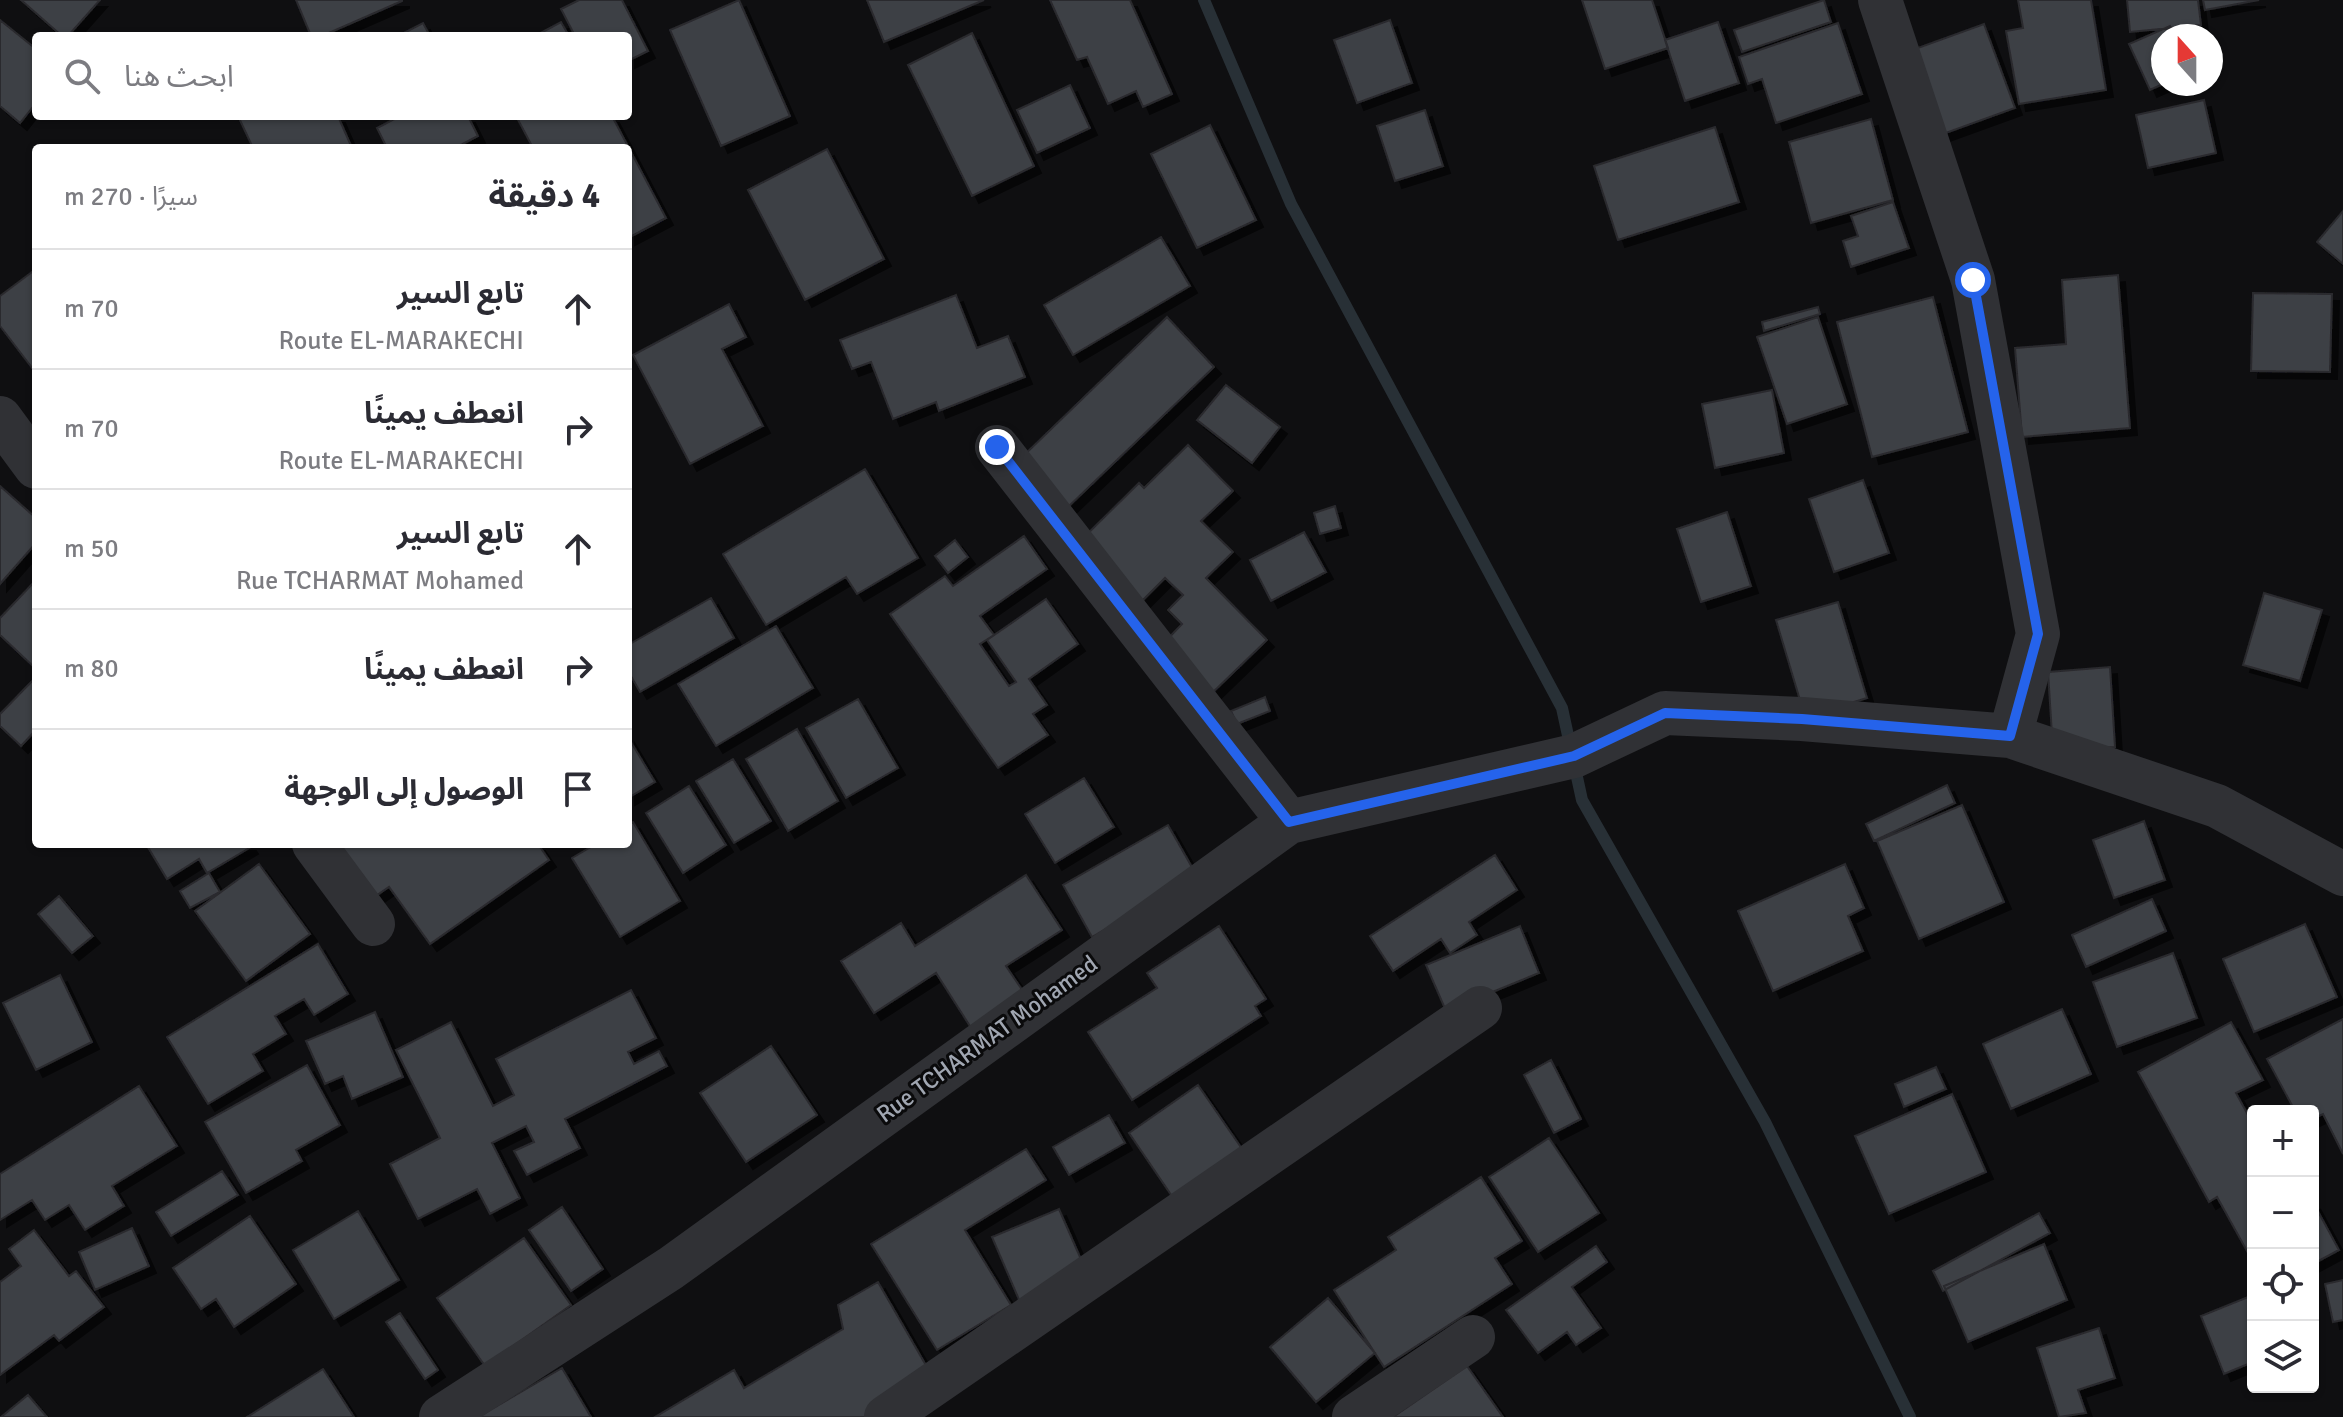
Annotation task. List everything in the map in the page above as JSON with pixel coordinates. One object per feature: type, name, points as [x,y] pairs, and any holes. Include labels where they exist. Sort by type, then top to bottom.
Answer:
[{"type":"street","points":[[1880,0],[1973,280],[2038,634],[2010,736]]},
{"type":"street","points":[[0,418],[32,462]]},
{"type":"street","points":[[997,447],[1289,822]]},
{"type":"street","name":"Rue TCHARMAT Mohamed","points":[[441,1417],[671,1268],[1289,822],[1574,756],[1665,713],[1802,719],[2010,736],[2217,806],[2343,874]]},
{"type":"street","points":[[317,848],[373,924]]},
{"type":"street","points":[[886,1417],[1480,1008]]},
{"type":"street","points":[[1354,1417],[1473,1337]]},
{"type":"building","points":[[21,0],[100,0],[72,32],[57,32]]},
{"type":"building","points":[[296,0],[402,0],[331,32],[309,32]]},
{"type":"building","points":[[579,0],[622,0],[648,51],[632,59],[632,32],[573,32],[561,9]]},
{"type":"building","points":[[739,0],[790,116],[721,146],[670,30]]},
{"type":"building","points":[[867,0],[984,0],[884,42]]},
{"type":"building","points":[[1050,0],[1130,0],[1172,94],[1143,107],[1136,91],[1108,104],[1087,57],[1077,60]]},
{"type":"building","points":[[1582,0],[1652,0],[1668,48],[1605,69]]},
{"type":"building","points":[[1824,0],[1831,22],[1742,52],[1734,30]]},
{"type":"building","points":[[2018,0],[2091,0],[2106,90],[2019,104],[2006,31],[2023,28]]},
{"type":"building","points":[[2127,0],[2198,0],[2201,24],[2151,24],[2151,30],[2130,32]]},
{"type":"building","points":[[2203,0],[2259,0],[2205,10]]},
{"type":"building","points":[[0,20],[32,46],[32,108],[20,123],[0,106]]},
{"type":"building","points":[[1390,20],[1412,83],[1357,103],[1334,40]]},
{"type":"building","points":[[561,22],[567,32],[542,32]]},
{"type":"building","points":[[1718,22],[1739,83],[1685,101],[1665,40]]},
{"type":"building","points":[[423,23],[428,32],[406,32]]},
{"type":"building","points":[[1838,23],[1862,94],[1776,123],[1762,79],[1748,84],[1739,57]]},
{"type":"building","points":[[1984,24],[2015,108],[1932,138],[1901,54]]},
{"type":"building","points":[[972,33],[1034,166],[972,196],[908,65]]},
{"type":"building","points":[[2151,34],[2151,90],[2150,90],[2129,44]]},
{"type":"building","points":[[1070,85],[1090,128],[1037,153],[1017,110]]},
{"type":"building","points":[[2204,100],[2216,153],[2148,168],[2136,115]]},
{"type":"building","points":[[1425,110],[1443,166],[1395,181],[1377,126]]},
{"type":"building","points":[[1871,119],[1893,200],[1811,223],[1789,142]]},
{"type":"building","points":[[240,120],[340,120],[350,144],[251,144]]},
{"type":"building","points":[[392,120],[470,120],[478,136],[463,144],[385,144],[377,128]]},
{"type":"building","points":[[518,120],[614,120],[627,144],[531,144]]},
{"type":"building","points":[[1210,125],[1256,220],[1197,248],[1151,154]]},
{"type":"building","points":[[1715,127],[1739,202],[1618,240],[1594,166]]},
{"type":"building","points":[[827,149],[884,259],[805,300],[748,190]]},
{"type":"building","points":[[632,154],[666,218],[632,236]]},
{"type":"building","points":[[1893,202],[1909,248],[1851,267],[1843,241],[1858,236],[1851,216]]},
{"type":"building","points":[[2343,211],[2343,264],[2317,242]]},
{"type":"building","points":[[1161,237],[1190,286],[1073,355],[1044,305]]},
{"type":"building","points":[[32,272],[32,368],[0,326],[0,296]]},
{"type":"building","points":[[2118,275],[2130,428],[2022,437],[2015,348],[2066,344],[2062,280]]},
{"type":"building","points":[[2253,293],[2332,294],[2330,372],[2251,371]]},
{"type":"building","points":[[956,295],[977,348],[1008,336],[1025,377],[939,411],[936,402],[893,419],[871,362],[852,369],[840,340]]},
{"type":"building","points":[[1933,297],[1968,432],[1872,457],[1837,322]]},
{"type":"building","points":[[729,304],[746,337],[722,349],[763,426],[690,464],[633,355]]},
{"type":"building","points":[[1818,307],[1820,314],[1764,331],[1762,322]]},
{"type":"building","points":[[1167,317],[1214,367],[1066,509],[1019,460]]},
{"type":"building","points":[[1818,317],[1847,404],[1787,424],[1757,337]]},
{"type":"building","points":[[1226,385],[1280,427],[1252,463],[1197,420]]},
{"type":"building","points":[[1772,390],[1784,453],[1715,468],[1702,404]]},
{"type":"building","points":[[1188,445],[1233,491],[1201,521],[1233,552],[1206,578],[1267,640],[1209,696],[1160,647],[1182,624],[1168,610],[1183,595],[1165,578],[1135,608],[1074,547],[1139,483],[1144,488]]},
{"type":"building","points":[[865,469],[918,558],[857,594],[846,577],[766,625],[723,554]]},
{"type":"building","points":[[1863,480],[1889,553],[1834,572],[1809,499]]},
{"type":"building","points":[[0,486],[32,514],[32,548],[0,584]]},
{"type":"building","points":[[1335,506],[1341,528],[1320,534],[1314,513]]},
{"type":"building","points":[[1727,512],[1751,586],[1701,602],[1677,529]]},
{"type":"building","points":[[1304,532],[1326,572],[1271,601],[1250,560]]},
{"type":"building","points":[[1024,536],[1047,569],[980,616],[994,635],[980,644],[1009,686],[1016,682],[987,640],[1046,599],[1078,644],[1029,679],[1047,705],[1033,714],[1048,735],[998,768],[890,614],[945,576],[953,586]]},
{"type":"building","points":[[955,540],[968,557],[948,573],[935,556]]},
{"type":"building","points":[[32,584],[32,665],[0,635],[0,618]]},
{"type":"building","points":[[2264,593],[2322,610],[2300,681],[2243,665]]},
{"type":"building","points":[[711,598],[734,638],[640,692],[632,678],[632,643]]},
{"type":"building","points":[[1838,602],[1867,698],[1805,717],[1776,620]]},
{"type":"building","points":[[776,626],[813,688],[716,746],[678,684]]},
{"type":"building","points":[[2110,667],[2115,747],[2053,751],[2048,672]]},
{"type":"building","points":[[32,681],[32,734],[21,746],[0,726],[0,714]]},
{"type":"building","points":[[1265,697],[1270,711],[1237,724],[1231,711]]},
{"type":"building","points":[[858,699],[898,768],[846,798],[806,728]]},
{"type":"building","points":[[797,729],[838,801],[788,831],[746,759]]},
{"type":"building","points":[[632,744],[655,782],[632,796]]},
{"type":"building","points":[[733,759],[771,821],[734,843],[696,781]]},
{"type":"building","points":[[1084,778],[1114,827],[1055,863],[1025,814]]},
{"type":"building","points":[[1947,785],[1955,803],[1874,841],[1866,824]]},
{"type":"building","points":[[689,786],[726,845],[683,873],[646,813]]},
{"type":"building","points":[[1962,805],[2004,902],[1919,939],[1877,841]]},
{"type":"building","points":[[2144,821],[2165,880],[2114,898],[2093,840]]},
{"type":"building","points":[[632,823],[680,901],[620,937],[572,858],[589,848],[632,848]]},
{"type":"building","points":[[1168,825],[1197,876],[1092,937],[1063,885]]},
{"type":"building","points":[[148,848],[249,848],[207,873],[199,859],[167,879]]},
{"type":"building","points":[[338,848],[541,848],[549,860],[430,944],[389,887],[357,909],[322,860]]},
{"type":"building","points":[[1495,855],[1517,890],[1469,922],[1477,935],[1450,953],[1441,939],[1393,971],[1370,936]]},
{"type":"building","points":[[259,864],[310,934],[246,981],[195,911]]},
{"type":"building","points":[[1845,864],[1864,908],[1848,916],[1863,951],[1773,991],[1738,911]]},
{"type":"building","points":[[209,873],[220,892],[190,908],[180,891]]},
{"type":"building","points":[[1026,875],[1062,930],[1006,966],[1029,1000],[975,1034],[936,973],[874,1013],[841,961],[901,923],[915,946]]},
{"type":"building","points":[[59,896],[93,936],[72,953],[38,914]]},
{"type":"building","points":[[2152,899],[2166,931],[2086,967],[2072,935]]},
{"type":"building","points":[[2305,924],[2337,997],[2254,1032],[2223,959]]},
{"type":"building","points":[[1219,926],[1266,999],[1255,1006],[1261,1016],[1132,1100],[1088,1032],[1157,988],[1147,973]]},
{"type":"building","points":[[1520,926],[1539,973],[1446,1011],[1426,965]]},
{"type":"building","points":[[318,944],[348,994],[314,1015],[304,999],[275,1016],[286,1034],[253,1054],[263,1071],[208,1104],[167,1037]]},
{"type":"building","points":[[2173,953],[2197,1018],[2117,1047],[2093,982]]},
{"type":"building","points":[[60,975],[92,1042],[36,1070],[3,1003]]},
{"type":"building","points":[[631,990],[656,1038],[628,1052],[634,1064],[659,1051],[667,1066],[565,1119],[580,1148],[527,1175],[514,1151],[534,1142],[526,1126],[492,1143],[520,1198],[490,1214],[477,1189],[418,1219],[390,1164],[440,1138],[396,1050],[451,1022],[493,1106],[514,1095],[496,1059]]},
{"type":"building","points":[[2062,1009],[2091,1074],[2011,1109],[1983,1044]]},
{"type":"building","points":[[375,1012],[403,1077],[352,1099],[343,1076],[325,1084],[306,1041]]},
{"type":"building","points":[[2343,1019],[2343,1154],[2323,1114],[2319,1116],[2319,1105],[2292,1105],[2267,1059]]},
{"type":"building","points":[[2231,1022],[2263,1080],[2236,1093],[2247,1113],[2247,1251],[2217,1197],[2209,1202],[2138,1072]]},
{"type":"building","points":[[771,1046],[817,1115],[746,1162],[700,1093]]},
{"type":"building","points":[[1551,1060],[1581,1119],[1554,1133],[1524,1075]]},
{"type":"building","points":[[307,1065],[340,1125],[296,1150],[302,1161],[246,1193],[205,1122]]},
{"type":"building","points":[[1936,1067],[1946,1089],[1904,1107],[1895,1084]]},
{"type":"building","points":[[1198,1085],[1247,1156],[1178,1205],[1129,1133]]},
{"type":"building","points":[[139,1086],[177,1146],[112,1186],[124,1206],[85,1230],[69,1205],[45,1220],[32,1200],[0,1220],[0,1174]]},
{"type":"building","points":[[1952,1094],[1986,1172],[1889,1214],[1855,1136]]},
{"type":"building","points":[[1109,1115],[1125,1143],[1069,1175],[1053,1147]]},
{"type":"building","points":[[1549,1138],[1599,1213],[1538,1252],[1489,1177]]},
{"type":"building","points":[[1026,1149],[1046,1180],[965,1230],[1011,1305],[937,1350],[871,1244]]},
{"type":"building","points":[[222,1171],[238,1195],[171,1236],[156,1212]]},
{"type":"building","points":[[1481,1177],[1522,1241],[1495,1258],[1512,1284],[1384,1367],[1334,1290],[1396,1250],[1388,1237]]},
{"type":"building","points":[[562,1207],[603,1269],[571,1291],[529,1230]]},
{"type":"building","points":[[1059,1209],[1087,1273],[1020,1302],[992,1237]]},
{"type":"building","points":[[358,1211],[399,1280],[334,1319],[293,1250]]},
{"type":"building","points":[[2039,1213],[2050,1233],[1943,1291],[1933,1271]]},
{"type":"building","points":[[2319,1213],[2339,1250],[2319,1261]]},
{"type":"building","points":[[250,1216],[296,1284],[234,1327],[216,1299],[201,1309],[173,1268]]},
{"type":"building","points":[[132,1228],[149,1266],[95,1290],[79,1252]]},
{"type":"building","points":[[34,1230],[69,1276],[76,1271],[104,1307],[59,1341],[54,1335],[0,1375],[0,1282],[21,1266],[9,1249]]},
{"type":"building","points":[[524,1238],[571,1305],[485,1366],[437,1298]]},
{"type":"building","points":[[2044,1244],[2067,1300],[1968,1342],[1944,1286]]},
{"type":"building","points":[[1596,1246],[1607,1262],[1572,1287],[1601,1328],[1576,1345],[1567,1332],[1538,1353],[1506,1310]]},
{"type":"building","points":[[2343,1280],[2343,1320],[2333,1322],[2325,1284]]},
{"type":"building","points":[[878,1282],[931,1374],[865,1417],[655,1417],[734,1370],[744,1388],[843,1329],[838,1305]]},
{"type":"building","points":[[2247,1297],[2247,1364],[2224,1374],[2201,1316]]},
{"type":"building","points":[[1328,1298],[1375,1353],[1316,1402],[1270,1347]]},
{"type":"building","points":[[400,1313],[438,1370],[425,1379],[386,1322]]},
{"type":"building","points":[[2099,1328],[2115,1378],[2078,1390],[2086,1413],[2059,1417],[2037,1348]]},
{"type":"building","points":[[1467,1366],[1503,1417],[1393,1417]]},
{"type":"building","points":[[562,1368],[591,1417],[478,1417]]},
{"type":"building","points":[[323,1369],[354,1417],[247,1417]]},
{"type":"building","points":[[28,1395],[47,1417],[1,1417]]},
{"type":"waterway","points":[[1204,0],[1291,204],[1562,708],[1582,800],[1765,1122],[1910,1417]]},
{"type":"route","points":[[997,447],[1289,822],[1574,756],[1665,713],[1802,719],[2010,736],[2038,634],[1973,280]]}]
